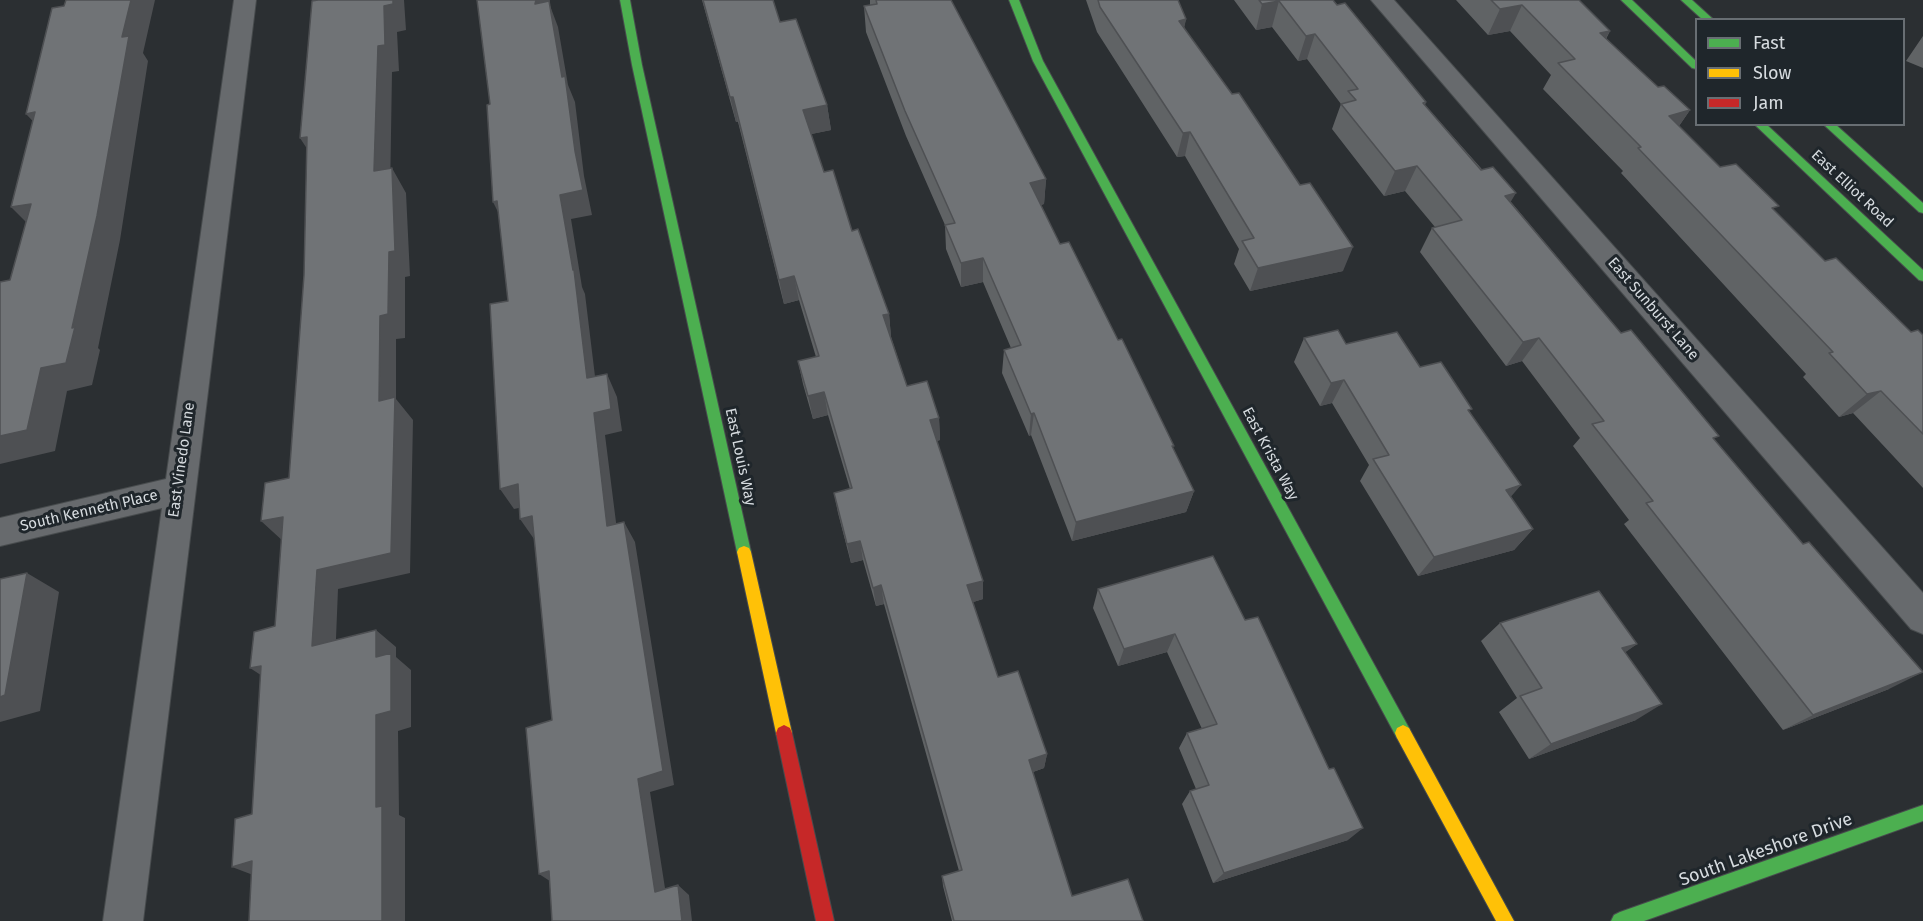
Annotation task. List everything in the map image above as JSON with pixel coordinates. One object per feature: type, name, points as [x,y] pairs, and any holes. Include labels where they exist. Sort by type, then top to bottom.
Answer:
[{"type":"street","name":"East Vinedo Lane","points":[[123,921],[178,490],[245,0]]},
{"type":"street","name":"East Louis Way","points":[[625,0],[642,88],[825,921]]},
{"type":"street","name":"East Krista Way","points":[[1014,0],[1038,61],[1505,921]]},
{"type":"street","name":"East Sunburst Lane","points":[[1382,0],[1923,618]]},
{"type":"street","points":[[1626,0],[1695,65]]},
{"type":"street","points":[[1686,0],[1707,18]]},
{"type":"street","name":"East Elliot Road","points":[[1761,126],[1923,278]]},
{"type":"street","name":"East Elliot Road","points":[[1830,126],[1923,209]]},
{"type":"street","name":"South Kenneth Place","points":[[0,532],[178,490]]},
{"type":"street","name":"South Lakeshore Drive","points":[[1620,921],[1923,813]]},
{"type":"building","points":[[66,0],[131,0],[122,37],[129,36],[97,216],[66,363],[41,368],[27,430],[0,436],[0,282],[10,280],[31,204],[11,207],[35,112],[26,114],[52,8],[64,6]]},
{"type":"building","points":[[393,0],[393,4],[384,6],[385,45],[378,46],[374,171],[392,168],[395,251],[389,252],[388,314],[380,316],[379,401],[395,397],[391,553],[317,570],[312,646],[376,630],[376,657],[391,653],[391,711],[376,715],[376,807],[382,806],[382,921],[249,921],[252,861],[232,867],[235,819],[252,814],[261,666],[250,668],[254,632],[275,626],[283,517],[261,521],[265,483],[289,478],[304,275],[307,137],[300,138],[312,1]]},
{"type":"building","points":[[477,0],[536,0],[535,4],[549,1],[562,77],[565,76],[575,151],[583,190],[560,195],[574,270],[587,378],[607,374],[611,409],[594,413],[607,526],[624,522],[663,771],[638,779],[655,892],[678,885],[682,921],[552,921],[549,871],[539,874],[526,728],[552,720],[532,516],[520,519],[518,484],[500,489],[490,304],[508,301],[497,201],[493,202],[487,105],[490,104]]},
{"type":"building","points":[[703,0],[773,0],[780,22],[796,19],[827,105],[803,110],[824,172],[833,170],[852,231],[858,229],[889,314],[883,315],[907,386],[927,381],[939,418],[930,420],[983,581],[967,585],[998,677],[1018,671],[1047,754],[1029,760],[1072,896],[1128,879],[1143,921],[954,921],[942,876],[962,870],[881,585],[873,588],[860,541],[847,544],[834,493],[852,488],[824,392],[808,396],[798,361],[819,356],[794,276],[779,280],[733,97],[730,97]]},
{"type":"building","points":[[876,0],[951,0],[1046,179],[1030,183],[1060,244],[1069,242],[1118,340],[1122,339],[1194,491],[1076,522],[1034,413],[1031,414],[1004,350],[1021,345],[983,258],[961,263],[945,225],[955,223],[905,111],[864,6],[877,4]]},
{"type":"building","points":[[1098,0],[1178,0],[1186,19],[1179,21],[1232,94],[1239,93],[1300,185],[1310,183],[1353,247],[1258,268],[1242,241],[1254,238],[1190,132],[1183,133],[1100,7]]},
{"type":"building","points":[[1259,0],[1333,0],[1337,5],[1345,3],[1426,102],[1423,103],[1481,170],[1493,167],[1516,193],[1505,196],[1621,333],[1631,330],[1719,436],[1713,438],[1803,544],[1809,542],[1923,672],[1813,715],[1646,503],[1653,501],[1592,424],[1604,421],[1539,338],[1523,342],[1432,228],[1462,220],[1417,166],[1395,171],[1341,104],[1356,100],[1348,91],[1358,89],[1315,34],[1306,36],[1279,1],[1262,4]]},
{"type":"building","points":[[1491,0],[1579,0],[1610,31],[1600,33],[1658,87],[1664,86],[1690,110],[1669,116],[1720,167],[1736,164],[1779,206],[1772,208],[1825,261],[1836,258],[1911,332],[1918,330],[1923,335],[1923,434],[1881,391],[1867,394],[1829,353],[1833,352],[1638,148],[1641,147],[1558,63],[1575,59],[1522,5],[1500,9]]},
{"type":"building","points":[[1338,330],[1346,344],[1397,332],[1420,367],[1441,362],[1472,409],[1468,410],[1521,485],[1506,490],[1533,529],[1434,557],[1373,459],[1389,455],[1344,380],[1331,383],[1304,338]]},
{"type":"building","points":[[1213,556],[1245,620],[1258,617],[1329,769],[1334,768],[1363,828],[1224,873],[1190,791],[1209,785],[1187,733],[1217,724],[1175,634],[1124,649],[1098,589]]},
{"type":"building","points":[[27,573],[5,695],[0,697],[0,579]]},
{"type":"building","points":[[1599,591],[1637,644],[1622,648],[1662,704],[1551,744],[1520,696],[1542,688],[1500,623]]},
{"type":"traffic: fast","points":[[625,0],[637,65],[744,552]]},
{"type":"traffic: fast","points":[[1014,0],[1038,61],[1403,733]]},
{"type":"traffic: fast","points":[[1626,0],[1695,65]]},
{"type":"traffic: fast","points":[[1686,0],[1707,18]]},
{"type":"traffic: fast","points":[[1761,126],[1923,277]]},
{"type":"traffic: fast","points":[[1830,126],[1923,209]]},
{"type":"traffic: fast","points":[[1620,921],[1923,813]]},
{"type":"traffic: slow","points":[[744,552],[784,733]]},
{"type":"traffic: slow","points":[[1403,733],[1505,921]]},
{"type":"traffic: jam","points":[[784,733],[825,921]]}]
